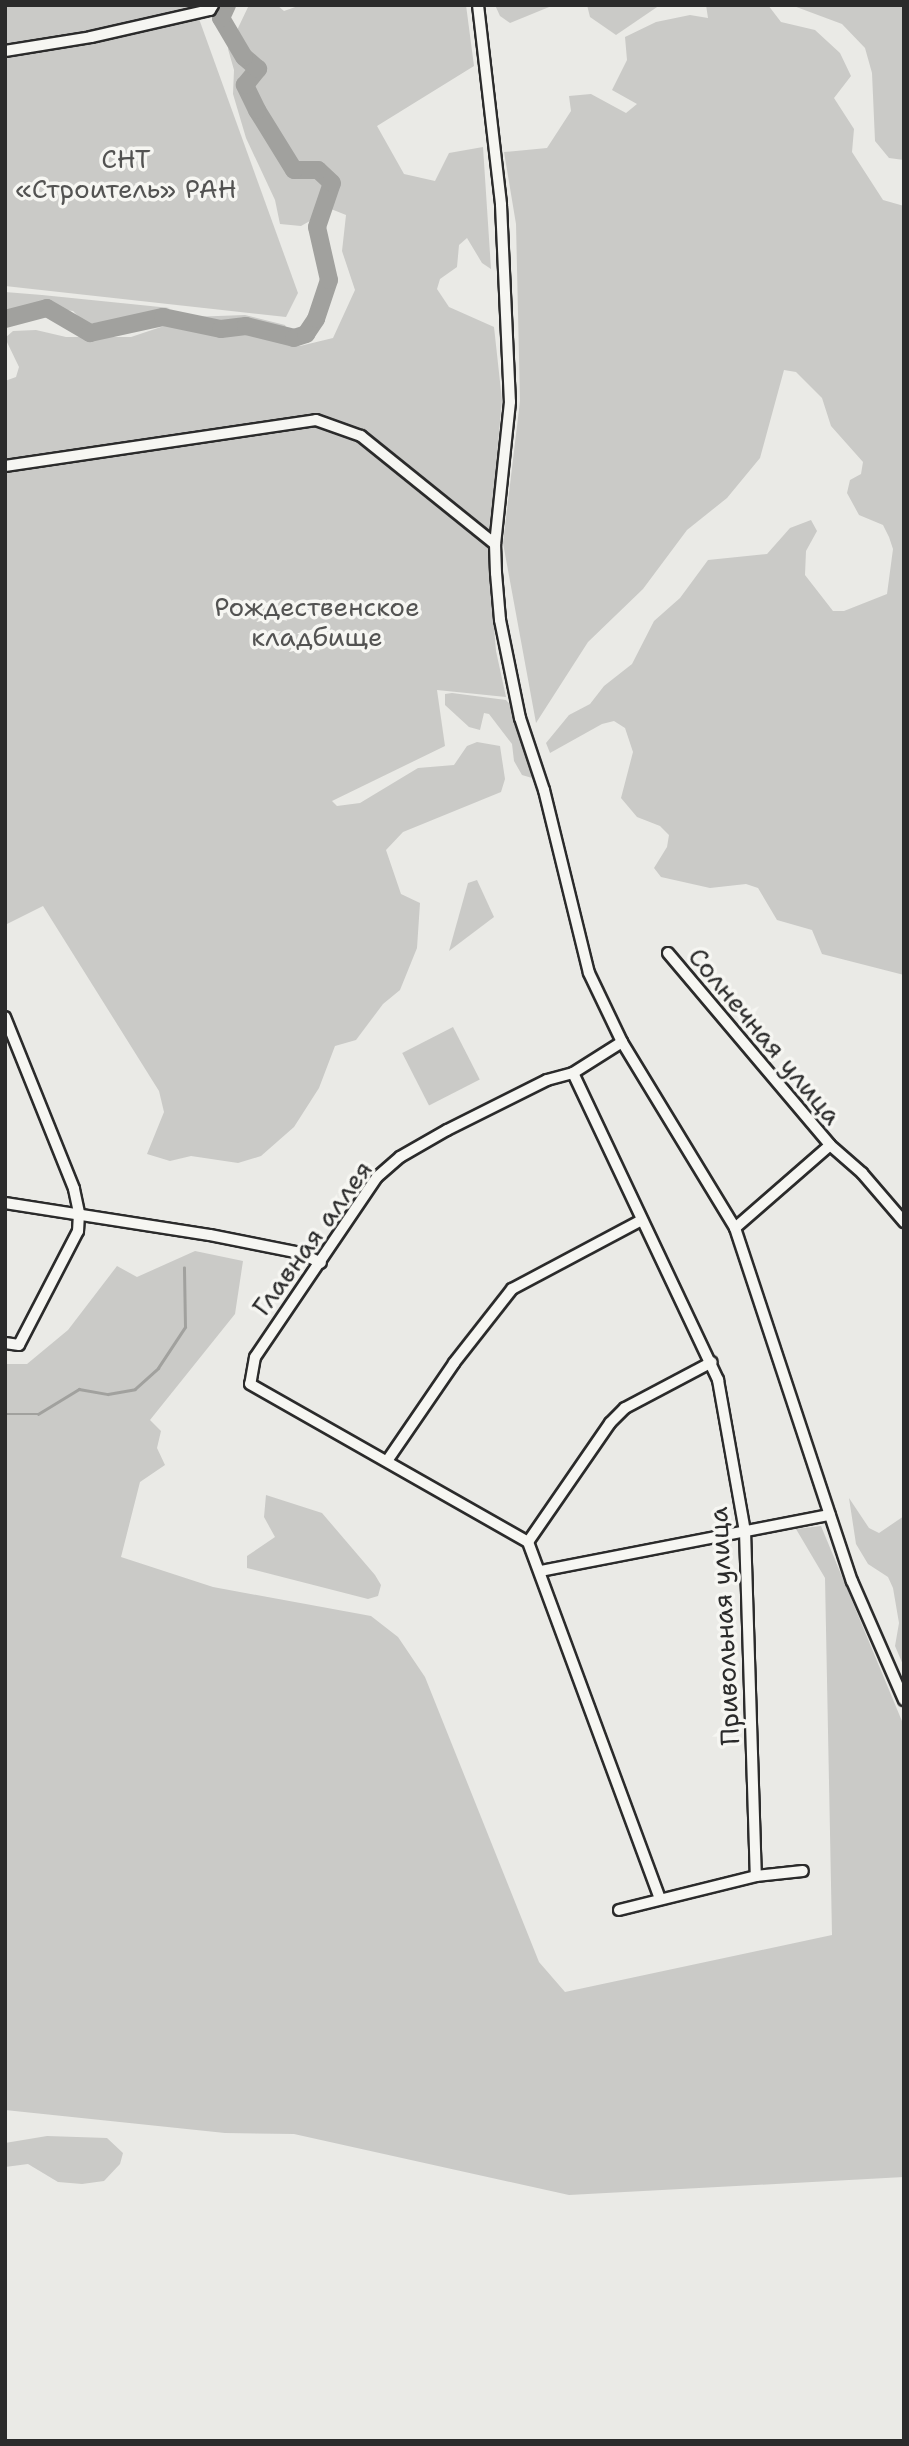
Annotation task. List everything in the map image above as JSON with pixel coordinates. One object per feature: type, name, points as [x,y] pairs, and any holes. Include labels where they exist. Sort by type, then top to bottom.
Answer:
[{"type":"street","points":[[5,51],[91,37],[210,10],[213,5]]},
{"type":"street","points":[[478,5],[502,216],[510,402],[495,544],[500,620],[520,718],[544,790],[589,974],[622,1042],[735,1228],[852,1581],[904,1700]]},
{"type":"street","points":[[5,466],[317,420],[361,436],[495,544]]},
{"type":"street","name":"Солнечная улица","points":[[668,953],[830,1145],[862,1173],[904,1222]]},
{"type":"street","points":[[5,1017],[61,1156],[79,1213],[78,1231],[19,1345],[5,1343]]},
{"type":"street","name":"Главная аллея","points":[[387,1461],[250,1384],[255,1357],[377,1177],[400,1157],[547,1080],[573,1073],[622,1042]]},
{"type":"street","name":"Привольная улица","points":[[573,1073],[712,1362],[746,1531],[756,1876]]},
{"type":"street","name":"Солнечная улица","points":[[735,1228],[830,1145]]},
{"type":"street","points":[[5,1203],[79,1213],[300,1253],[321,1263]]},
{"type":"street","points":[[642,1220],[512,1289],[454,1363],[387,1461],[528,1542],[541,1571],[659,1897]]},
{"type":"street","points":[[528,1542],[610,1423],[625,1408],[712,1362]]},
{"type":"street","points":[[541,1571],[830,1515]]},
{"type":"street","points":[[619,1910],[659,1897],[756,1876],[803,1871]]},
{"type":"green space","name":"СНТ «Строитель» РАН","points":[[5,5],[194,5],[298,293],[286,317],[5,286]]},
{"type":"green space","name":"Рождественское кладбище","points":[[249,5],[277,5],[284,11],[301,5],[466,5],[474,66],[377,126],[404,174],[435,181],[449,153],[483,147],[491,269],[482,263],[467,238],[459,245],[457,267],[440,279],[437,289],[449,307],[494,327],[502,400],[488,556],[496,651],[506,697],[437,690],[445,746],[332,801],[337,806],[360,803],[418,768],[454,765],[467,746],[477,742],[500,746],[505,779],[501,792],[403,832],[386,850],[401,894],[420,903],[417,948],[400,990],[383,1004],[356,1040],[335,1046],[319,1088],[294,1127],[261,1156],[238,1163],[191,1156],[170,1161],[147,1154],[164,1112],[159,1091],[43,906],[5,925],[5,381],[16,377],[19,367],[5,338],[13,331],[36,330],[66,337],[131,337],[191,317],[245,315],[285,325],[290,335],[279,338],[300,346],[333,338],[355,290],[342,251],[346,215],[331,209],[301,226],[280,224],[275,200],[246,138],[233,94],[234,70],[228,49]]},
{"type":"green space","points":[[495,5],[554,5],[510,23],[500,16]]},
{"type":"green space","points":[[587,5],[660,5],[616,35],[590,17]]},
{"type":"green space","points":[[706,5],[768,5],[781,22],[815,30],[840,53],[851,76],[834,98],[854,129],[852,152],[883,200],[904,206],[904,975],[822,954],[812,930],[777,920],[758,888],[746,884],[710,888],[661,877],[654,868],[667,847],[669,835],[660,826],[637,817],[621,798],[633,752],[625,728],[614,721],[602,724],[550,753],[546,743],[569,715],[590,704],[604,686],[632,664],[654,621],[680,598],[708,560],[767,554],[790,528],[811,520],[817,531],[806,551],[805,575],[833,611],[844,611],[887,594],[893,549],[889,537],[883,525],[859,515],[847,493],[850,480],[861,474],[863,462],[831,426],[822,398],[796,372],[784,370],[760,458],[727,498],[687,530],[643,589],[588,642],[536,723],[503,543],[520,401],[516,224],[504,152],[547,148],[571,111],[569,96],[591,94],[626,113],[637,104],[612,90],[627,60],[625,37],[656,22],[690,15],[708,18]]},
{"type":"green space","points":[[791,5],[904,5],[904,160],[889,158],[875,141],[872,73],[865,48],[842,24]]},
{"type":"green space","points":[[5,292],[170,308],[145,317],[86,324],[73,311],[41,307],[5,316]]},
{"type":"green space","points":[[445,694],[506,700],[513,708],[532,778],[522,775],[514,761],[512,744],[489,714],[484,713],[480,730],[469,727],[445,705]]},
{"type":"green space","points":[[477,880],[494,917],[449,951],[468,883]]},
{"type":"green space","points":[[453,1027],[480,1080],[429,1105],[402,1053]]},
{"type":"green space","points":[[195,1251],[243,1261],[235,1314],[150,1420],[161,1431],[157,1448],[165,1465],[140,1482],[121,1557],[213,1587],[371,1616],[398,1637],[425,1677],[539,1962],[565,1992],[832,1935],[825,1578],[796,1529],[821,1526],[904,1726],[904,2177],[569,2195],[294,2134],[225,2133],[5,2110],[5,1364],[27,1364],[68,1330],[117,1266],[137,1277]]},
{"type":"green space","points":[[266,1495],[322,1513],[375,1575],[381,1585],[378,1596],[368,1599],[247,1568],[247,1556],[275,1537],[264,1517]]},
{"type":"green space","points":[[849,1498],[869,1528],[879,1533],[904,1516],[904,1667],[895,1646],[899,1623],[893,1588],[888,1577],[868,1564],[856,1544]]},
{"type":"green space","points":[[47,2136],[107,2138],[123,2153],[120,2164],[104,2181],[82,2184],[58,2182],[28,2164],[5,2167],[5,2143]]},
{"type":"waterway","points":[[5,319],[47,308],[90,333],[163,317],[221,329],[246,326],[294,338],[306,334],[316,319],[329,280],[317,227],[332,183],[318,170],[294,170],[257,110],[245,85],[258,69],[244,57],[221,18],[227,5]]},
{"type":"waterway","points":[[5,1414],[38,1414],[79,1389],[108,1394],[135,1389],[158,1368],[185,1327],[184,1268]]}]
